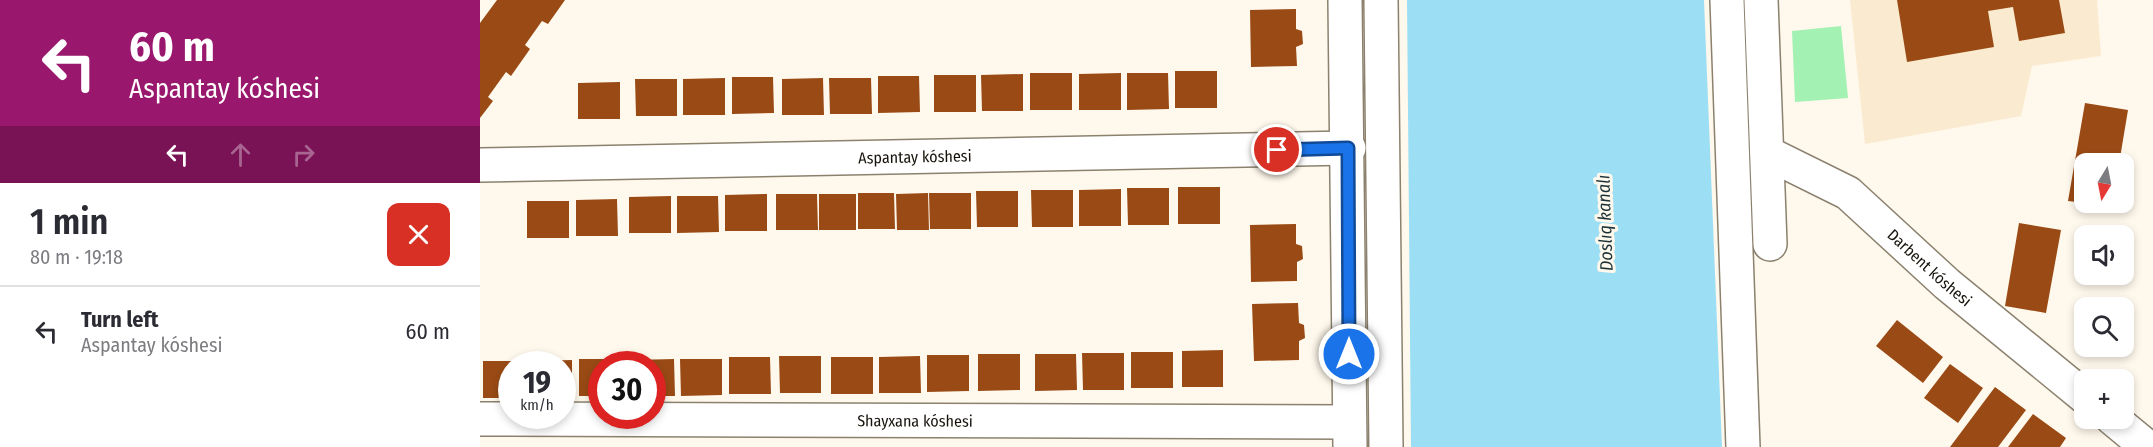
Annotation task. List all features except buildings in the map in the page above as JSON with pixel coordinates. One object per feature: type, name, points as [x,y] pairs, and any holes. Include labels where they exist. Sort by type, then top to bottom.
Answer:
[{"type":"street","points":[[1346,0],[1349,435]]},
{"type":"street","points":[[1381,0],[1386,447]]},
{"type":"street","points":[[1727,0],[1743,447]]},
{"type":"street","points":[[1761,0],[1770,244]]},
{"type":"street","name":"Aspantay kóshesi","points":[[480,165],[1348,148]]},
{"type":"street","name":"Darbent kóshesi","points":[[1767,153],[1848,193],[1947,284],[2074,388]]},
{"type":"street","name":"Shayxana kóshesi","points":[[480,419],[1349,435]]},
{"type":"street","points":[[2125,429],[2147,447]]},
{"type":"shaded area","points":[[1850,0],[2097,0],[2101,56],[2032,66],[2021,116],[1865,144]]},
{"type":"green space","points":[[1841,26],[1848,98],[1795,102],[1792,31]]},
{"type":"water","name":"Doslıq kanalı","points":[[1407,0],[1704,0],[1722,447],[1411,447]]},
{"type":"route","points":[[1277,150],[1348,148],[1349,354]]}]
